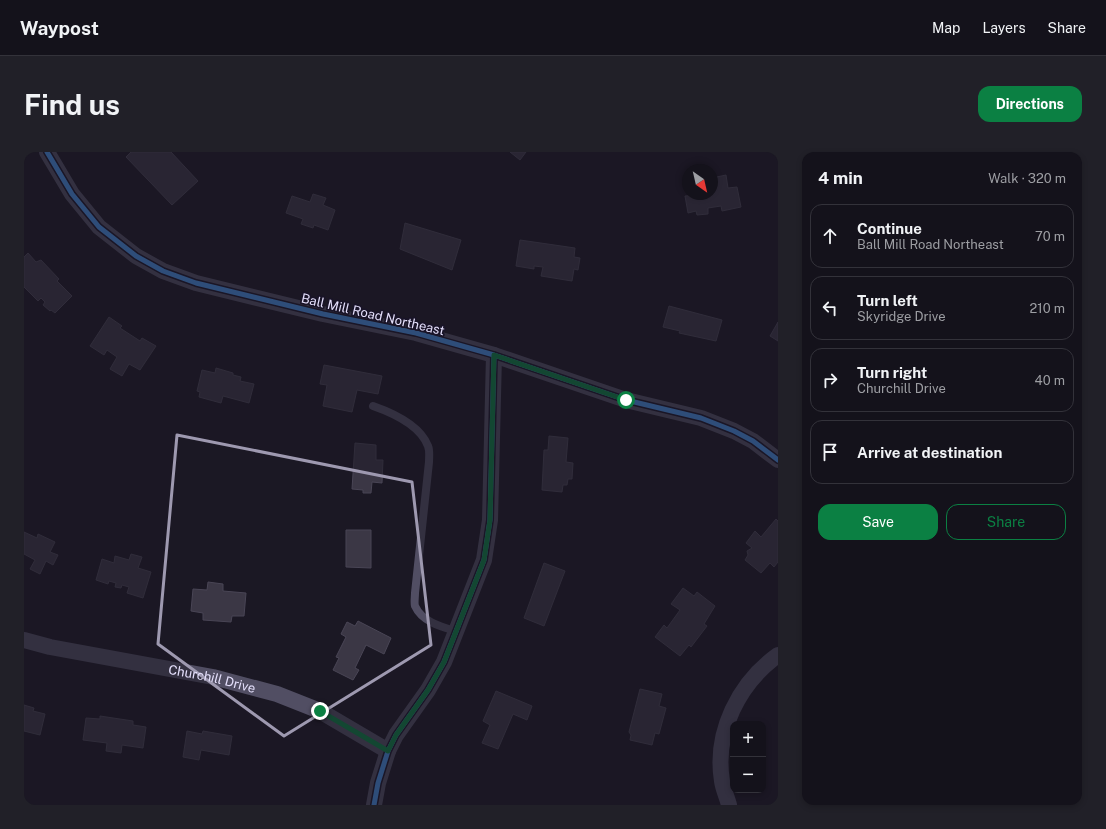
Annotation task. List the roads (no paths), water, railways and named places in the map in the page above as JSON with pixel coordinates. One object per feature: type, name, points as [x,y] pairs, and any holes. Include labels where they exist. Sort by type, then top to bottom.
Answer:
[{"type":"street","name":"Ball Mill Road Northeast","points":[[47,152],[72,194],[100,227],[136,256],[163,271],[196,283],[323,314],[416,333],[494,355],[626,400],[701,418],[734,431],[753,442],[778,460]]},
{"type":"street","points":[[374,805],[378,783],[388,751],[396,735],[428,690],[444,662],[484,560],[490,520],[494,355]]},
{"type":"street","name":"Churchill Drive","points":[[24,640],[50,647],[213,677],[278,694],[320,711],[388,751]]},
{"type":"street","points":[[729,805],[722,781],[721,759],[724,734],[730,713],[742,691],[753,677],[778,655]]},
{"type":"lane","points":[[373,406],[394,413],[423,438],[428,447],[429,462],[415,606],[425,619],[438,626],[456,631]]}]
